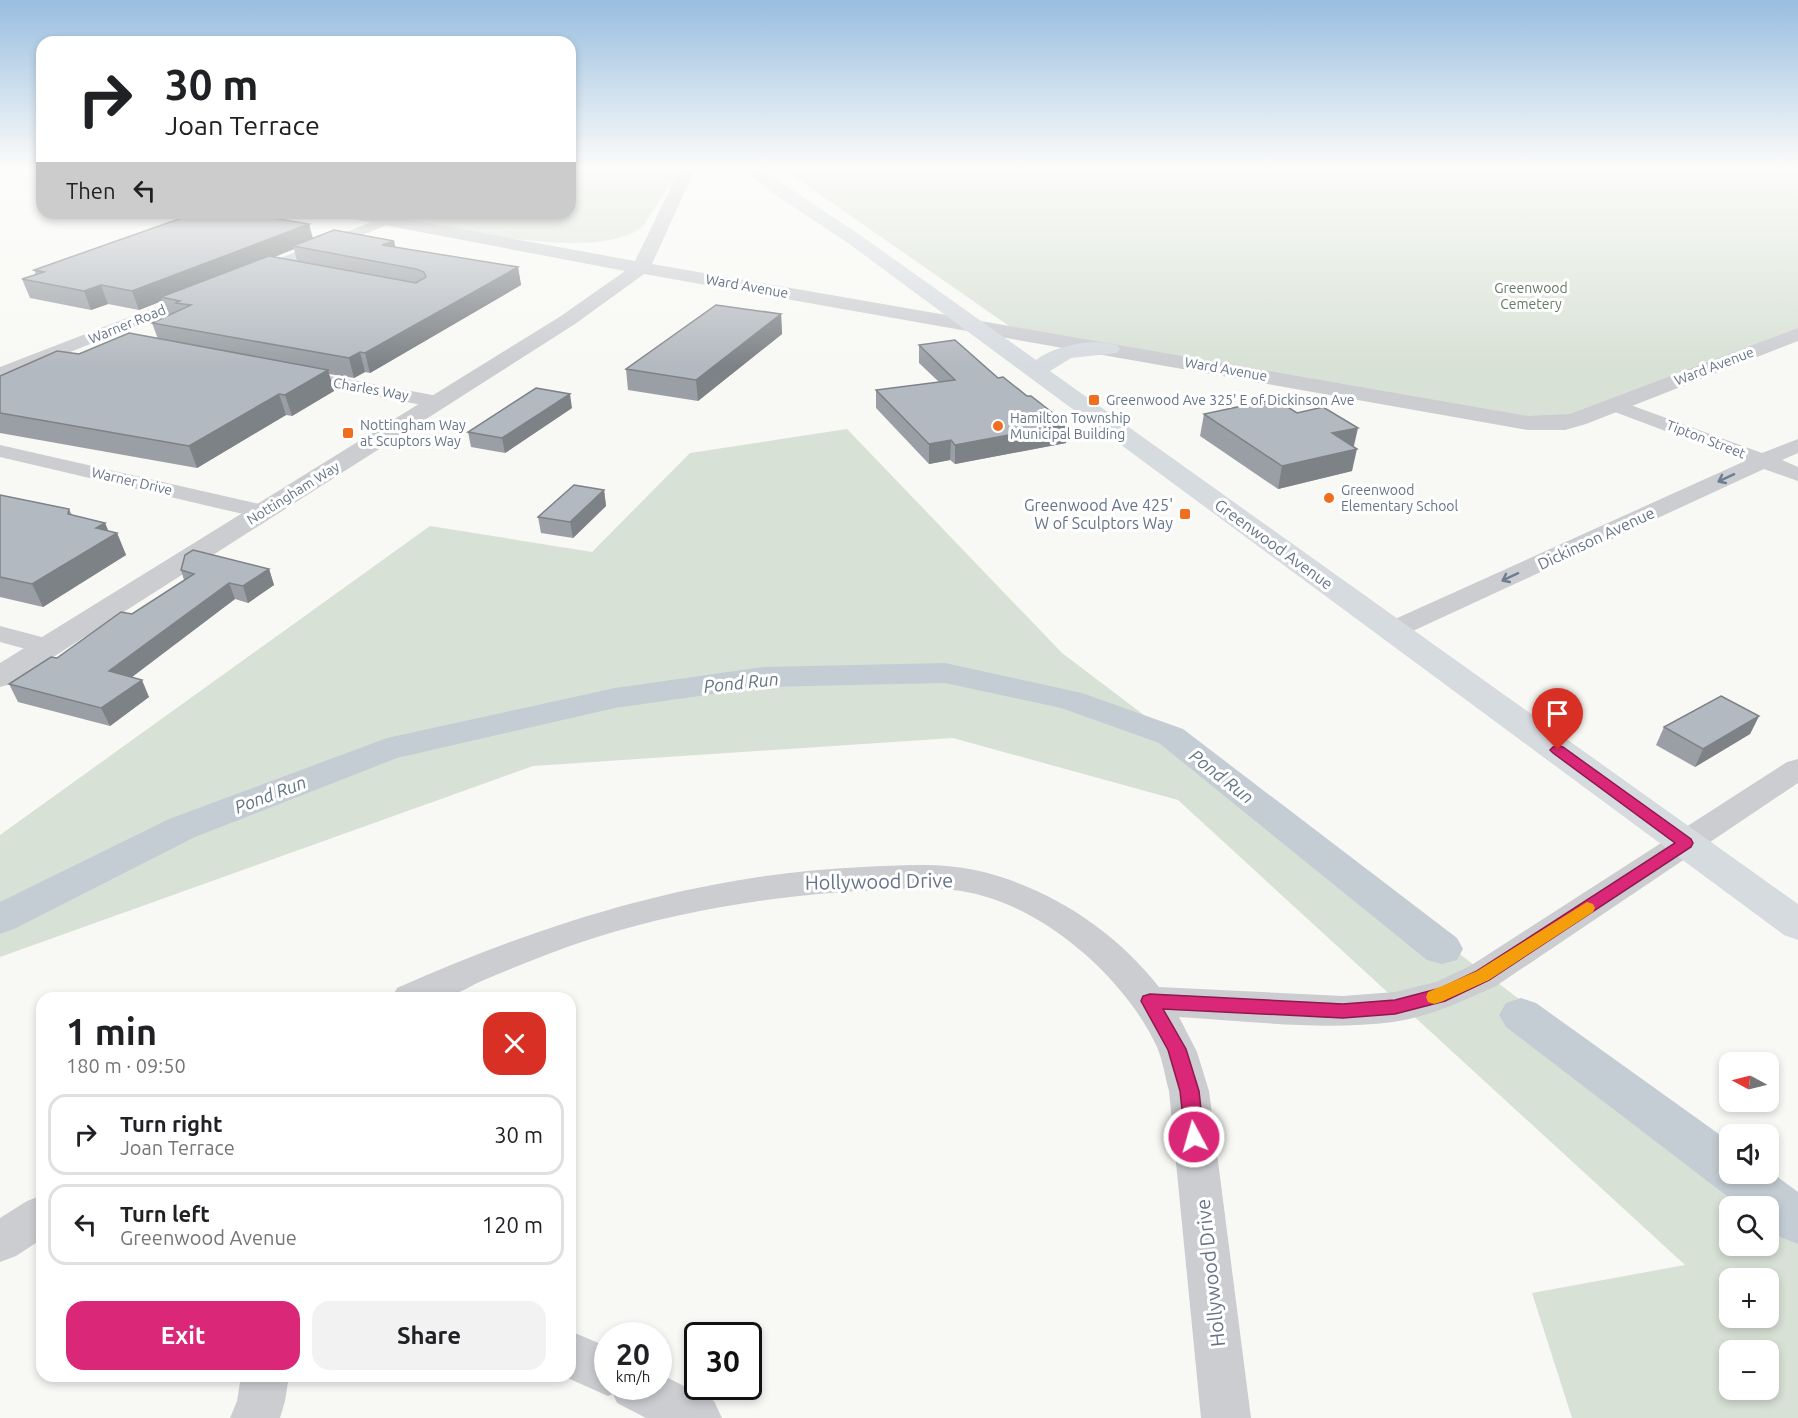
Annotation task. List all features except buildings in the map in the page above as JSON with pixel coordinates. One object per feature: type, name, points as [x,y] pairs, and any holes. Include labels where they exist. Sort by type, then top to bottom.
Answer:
[{"type":"main road","name":"Greenwood Avenue","points":[[845,233],[1798,925]]},
{"type":"main road","points":[[1037,372],[1049,358],[1075,351],[1110,349]]},
{"type":"street","points":[[242,278],[355,233]]},
{"type":"street","name":"Ward Avenue","points":[[456,233],[641,268],[1528,423],[1564,423],[1795,338]]},
{"type":"street","points":[[634,238],[646,233]]},
{"type":"street","name":"Nottingham Way","points":[[0,677],[438,402],[594,287],[641,268],[659,233]]},
{"type":"street","points":[[544,250],[604,244]]},
{"type":"street","points":[[544,250],[594,287]]},
{"type":"street","points":[[274,266],[308,272]]},
{"type":"street","name":"Warner Road","points":[[0,374],[220,287]]},
{"type":"street","points":[[91,338],[126,344]]},
{"type":"street","name":"Charles Way","points":[[279,372],[438,402]]},
{"type":"street","name":"Tipton Street","points":[[1614,405],[1798,474]]},
{"type":"street","name":"Dickinson Avenue","points":[[1393,630],[1798,445]]},
{"type":"street","name":"Warner Drive","points":[[0,451],[264,512]]},
{"type":"street","points":[[0,634],[48,647]]},
{"type":"street","points":[[1150,1001],[1343,1011],[1395,1007],[1445,994],[1483,976],[1798,769]]},
{"type":"street","name":"Hollywood Drive","points":[[422,992],[466,971],[546,939],[623,915],[700,897],[777,885],[853,878],[947,877],[997,887],[1036,902],[1064,920],[1121,968],[1150,1001],[1177,1049],[1189,1091],[1226,1418]]},
{"type":"street","points":[[0,1242],[36,1219]]},
{"type":"street","points":[[576,1357],[594,1365]]},
{"type":"street","points":[[255,1418],[264,1382]]},
{"type":"street","points":[[662,1400],[697,1418]]},
{"type":"green space","points":[[479,233],[629,233],[621,237],[590,242],[512,239]]},
{"type":"green space","name":"Greenwood Cemetery","points":[[876,233],[1798,233],[1798,332],[1543,428],[1025,337]]},
{"type":"green space","points":[[847,429],[1062,653],[1719,1150],[1719,1184],[1765,1184],[1798,1209],[1798,1418],[1572,1418],[1532,1293],[1685,1265],[1178,800],[953,738],[533,766],[0,957],[0,835],[430,526],[592,552],[690,453]]},
{"type":"waterway","name":"Pond Run","points":[[0,919],[182,828],[387,749],[615,698],[763,677],[945,673],[1070,700],[1171,736],[1442,949]]},
{"type":"waterway","points":[[1521,1015],[1719,1162]]},
{"type":"waterway","points":[[1749,1184],[1798,1221]]},
{"type":"slow traffic","points":[[1434,997],[1483,976],[1587,908]]},
{"type":"place","name":"Greenwood Ave 325' E of Dickinson Ave","points":[[1094,400]]},
{"type":"place","name":"Hamilton Township Municipal Building","points":[[998,426]]},
{"type":"place","name":"Nottingham Way at Scuptors Way","points":[[348,433]]},
{"type":"place","name":"Greenwood Elementary School","points":[[1329,498]]},
{"type":"place","name":"Greenwood Ave 425' W of Sculptors Way","points":[[1185,514]]},
{"type":"route","points":[[1194,1137],[1189,1091],[1177,1049],[1150,1001],[1343,1011],[1395,1007],[1445,994],[1483,976],[1686,843],[1558,750]]}]
